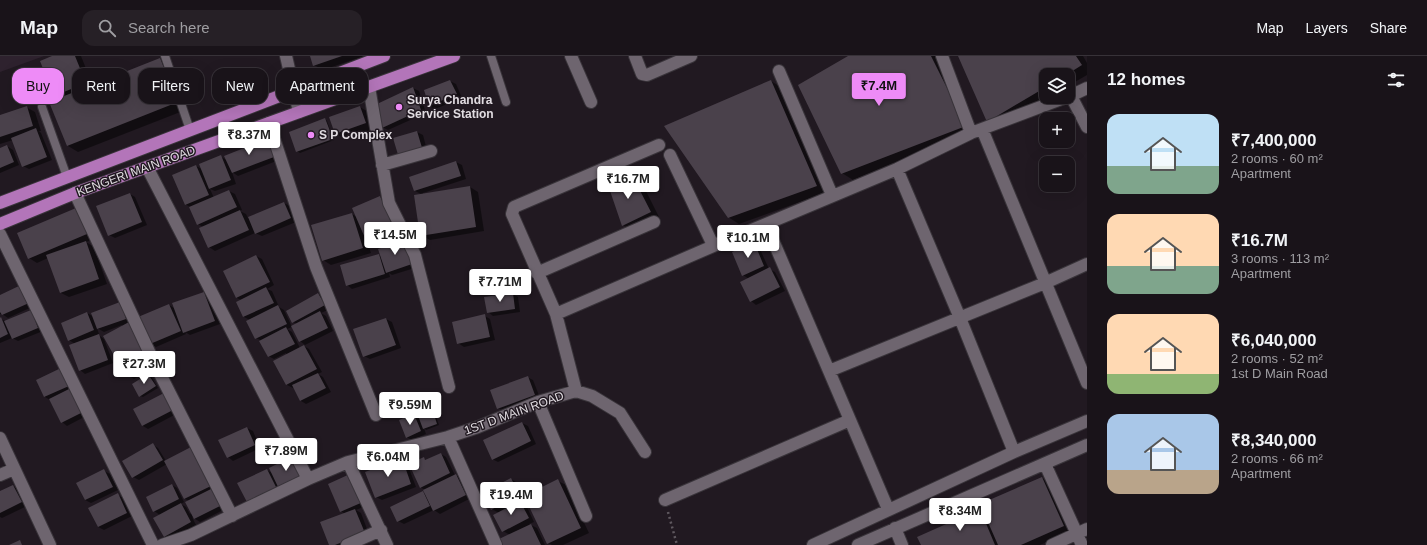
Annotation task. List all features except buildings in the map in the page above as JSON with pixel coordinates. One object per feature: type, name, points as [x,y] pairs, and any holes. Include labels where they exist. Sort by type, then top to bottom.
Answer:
[{"type":"main road","name":"KENGERI MAIN ROAD","points":[[352,68],[384,56]]},
{"type":"main road","name":"KENGERI MAIN ROAD","points":[[0,224],[74,193],[454,56]]},
{"type":"main road","name":"KENGERI MAIN ROAD","points":[[0,203],[276,97]]},
{"type":"street","points":[[286,56],[289,68]]},
{"type":"street","points":[[571,56],[591,102]]},
{"type":"street","points":[[635,56],[642,74],[647,75],[691,56]]},
{"type":"street","points":[[942,56],[1045,283],[1087,383]]},
{"type":"street","points":[[780,71],[832,195]]},
{"type":"street","points":[[369,87],[389,203],[415,255],[449,387]]},
{"type":"street","points":[[1075,93],[1087,88]]},
{"type":"street","points":[[297,104],[299,112]]},
{"type":"street","points":[[556,314],[832,195],[897,169],[976,131],[1048,104]]},
{"type":"street","points":[[1074,104],[1087,127]]},
{"type":"street","points":[[269,123],[316,268],[376,415]]},
{"type":"street","points":[[576,391],[556,314],[512,214],[514,207],[659,145]]},
{"type":"street","points":[[382,165],[431,151]]},
{"type":"street","points":[[670,155],[710,241],[714,244],[718,244]]},
{"type":"street","points":[[147,167],[308,479]]},
{"type":"street","points":[[897,169],[960,318],[1014,452]]},
{"type":"street","points":[[74,193],[153,360],[232,516]]},
{"type":"street","points":[[537,273],[654,222]]},
{"type":"street","points":[[766,224],[888,509]]},
{"type":"street","points":[[0,234],[153,545]]},
{"type":"street","points":[[829,371],[1045,283],[1087,264]]},
{"type":"street","name":"1ST D MAIN ROAD","points":[[162,545],[191,535],[308,479],[348,462],[448,437],[478,427],[538,402],[576,391],[592,396],[620,413],[645,452]]},
{"type":"street","points":[[538,402],[586,516]]},
{"type":"street","points":[[665,500],[850,420]]},
{"type":"street","points":[[813,545],[888,509],[1087,421]]},
{"type":"street","points":[[448,437],[496,545]]},
{"type":"street","points":[[0,438],[50,545]]},
{"type":"street","points":[[858,545],[1087,445]]},
{"type":"street","points":[[348,462],[387,545]]},
{"type":"street","points":[[1044,464],[1082,532],[1082,545]]},
{"type":"street","points":[[0,475],[14,469]]},
{"type":"street","points":[[895,528],[902,545]]},
{"type":"street","points":[[348,545],[381,530]]},
{"type":"street","points":[[1052,545],[1082,532]]},
{"type":"lane","points":[[165,56],[190,130]]},
{"type":"lane","points":[[491,56],[506,102]]},
{"type":"lane","points":[[42,107],[67,177]]},
{"type":"path","points":[[665,500],[677,545]]},
{"type":"shaded area","points":[[0,56],[44,56],[0,72]]},
{"type":"place","name":"Surya Chandra Service Station","points":[[399,107]]},
{"type":"place","name":"S P Complex","points":[[311,135]]}]
